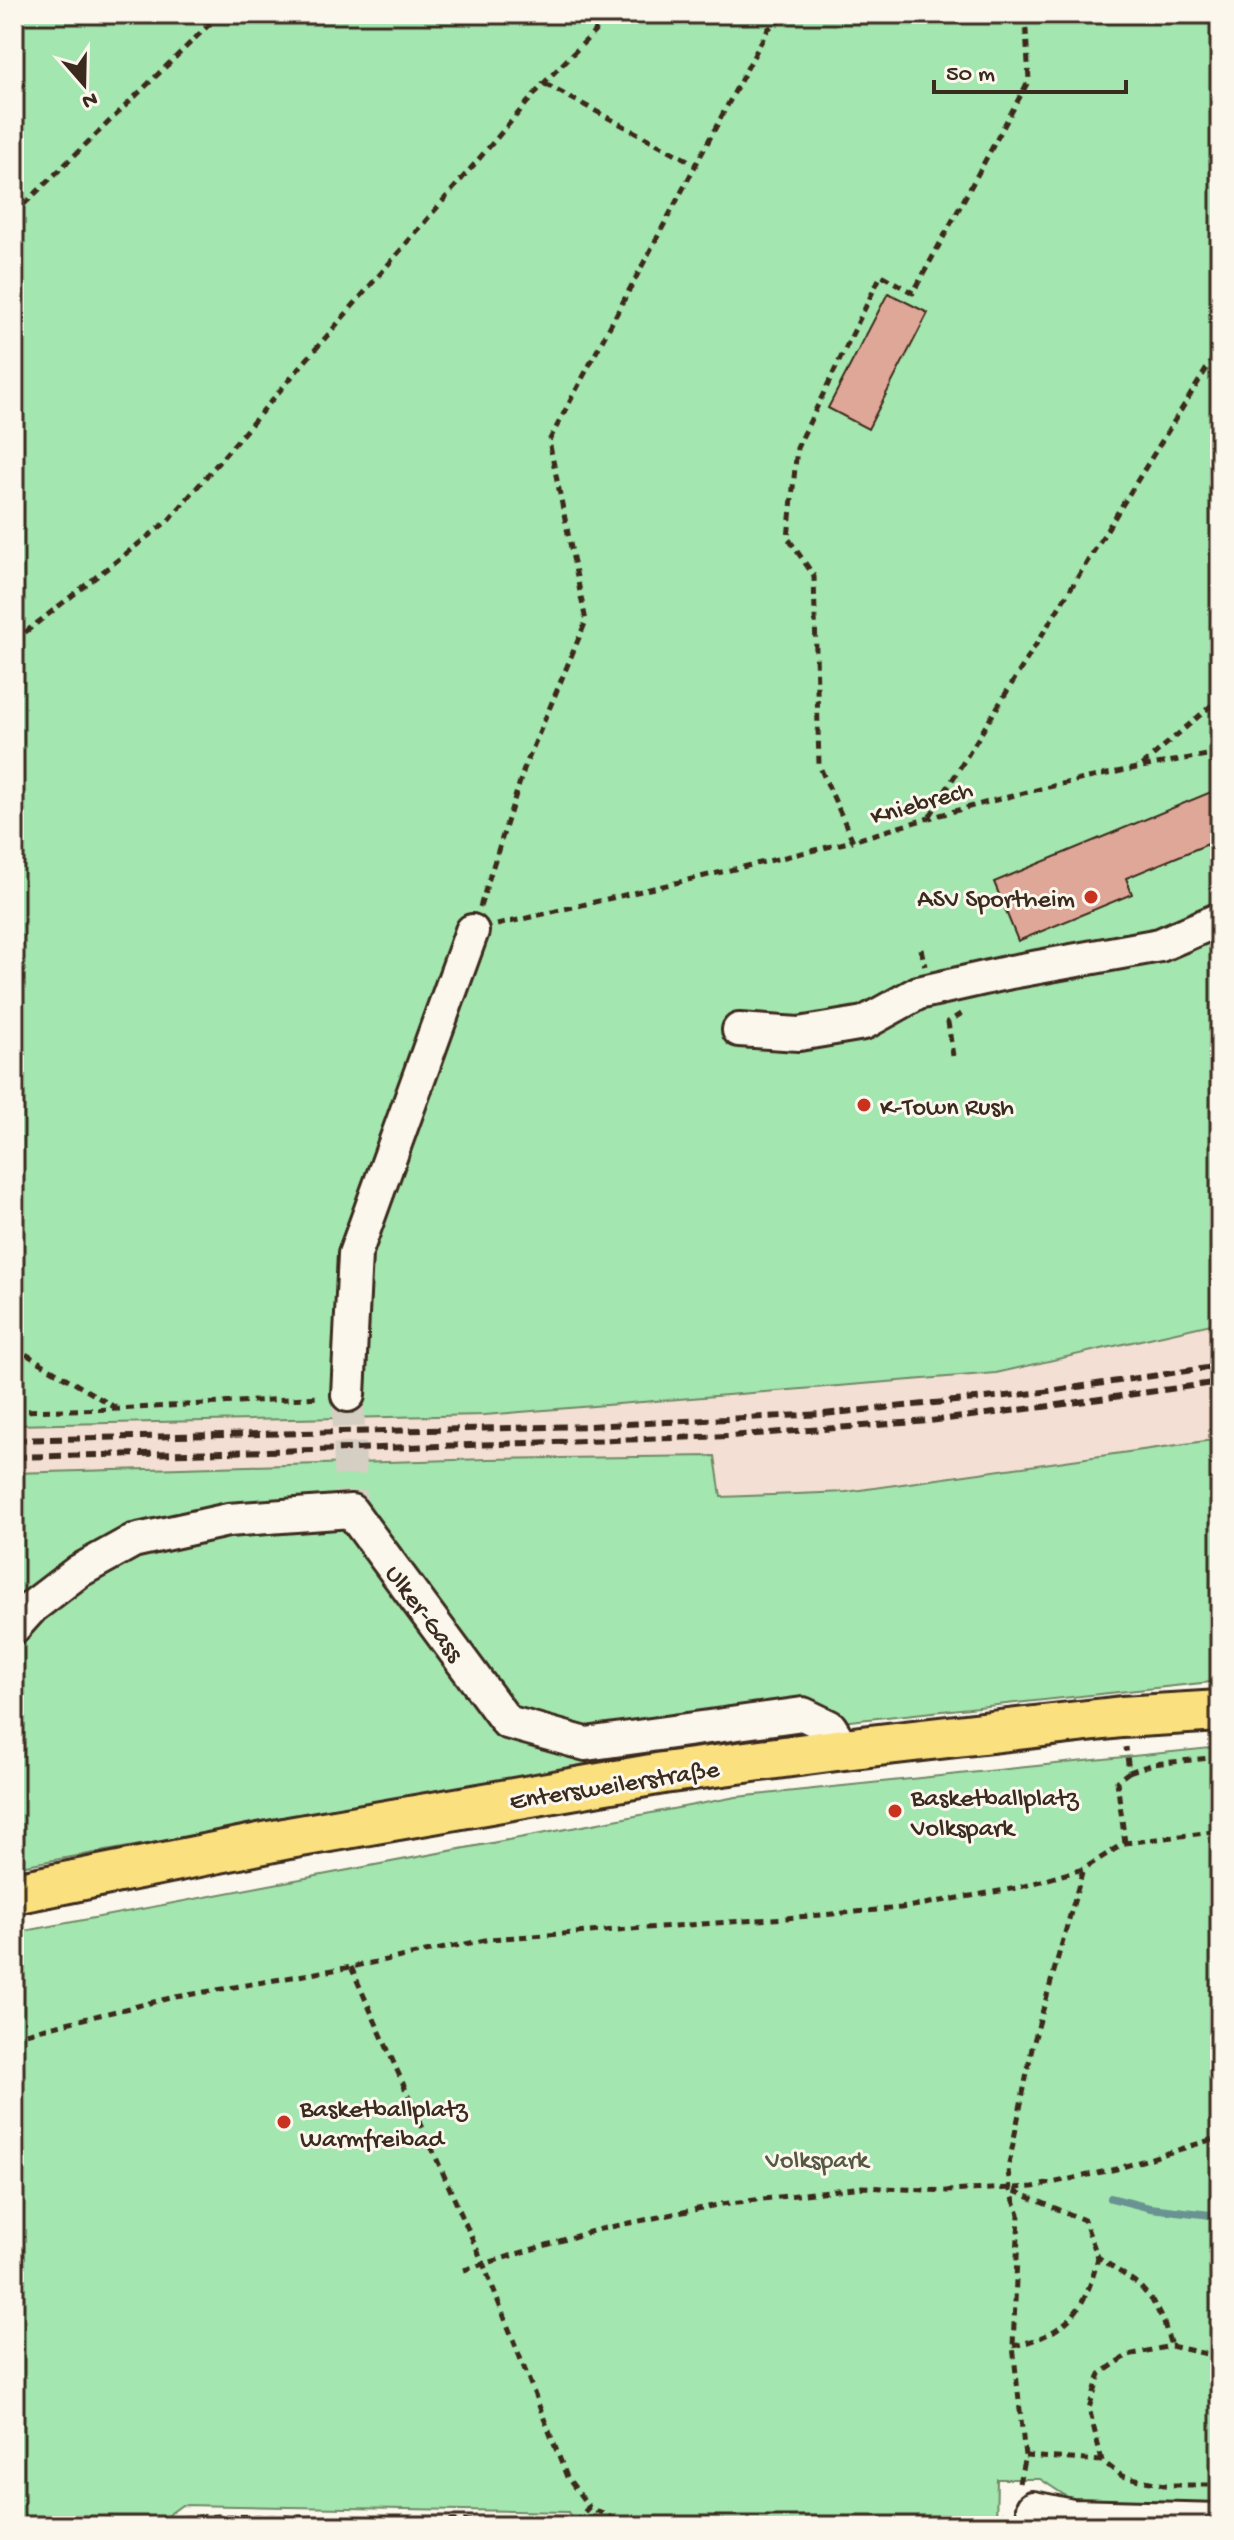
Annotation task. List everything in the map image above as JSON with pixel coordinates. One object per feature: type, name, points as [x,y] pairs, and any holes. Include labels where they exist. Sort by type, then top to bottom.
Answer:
[{"type":"main road","name":"Entersweilerstraße","points":[[14,1893],[289,1838],[663,1773],[1122,1717],[1220,1711]]},
{"type":"street","points":[[739,1030],[799,1034],[864,1023],[918,993],[1011,972],[1160,945],[1220,919]]},
{"type":"street","points":[[348,1395],[355,1254],[472,931]]},
{"type":"street","name":"Ulker-Gass","points":[[14,1627],[32,1607],[79,1571],[133,1541],[228,1520],[351,1511],[507,1722],[586,1744],[803,1714],[830,1727],[844,1749]]},
{"type":"street","points":[[1023,2507],[1072,2516],[1182,2523],[1220,2520]]},
{"type":"path","points":[[14,214],[220,14]]},
{"type":"path","points":[[14,641],[169,520],[544,83],[612,14]]},
{"type":"path","points":[[472,931],[524,769],[586,621],[549,441],[768,29],[789,14]]},
{"type":"path","name":"Kniebrech","points":[[1025,14],[1029,80],[913,293],[881,275],[797,448],[788,538],[814,576],[819,765],[853,841],[929,817],[1141,766],[1220,753]]},
{"type":"path","points":[[544,83],[695,164]]},
{"type":"path","points":[[929,817],[1220,347]]},
{"type":"path","points":[[1141,766],[1220,698]]},
{"type":"path","points":[[472,931],[853,841]]},
{"type":"path","points":[[14,1347],[119,1409]]},
{"type":"path","points":[[14,1411],[119,1409],[348,1395]]},
{"type":"path","points":[[1126,1742],[1129,1772]]},
{"type":"path","points":[[1125,1843],[1117,1781],[1129,1772],[1153,1764],[1220,1757]]},
{"type":"path","points":[[14,2050],[15,2033],[170,1998],[490,1939],[901,1908],[1017,1888],[1083,1869],[1125,1843],[1220,1831]]},
{"type":"path","points":[[987,2526],[1023,2507],[1025,2456],[1013,2346],[1019,2214],[1010,2190],[1008,2169],[1032,2048],[1083,1869]]},
{"type":"path","points":[[351,1967],[483,2263],[567,2477],[589,2507],[627,2525],[714,2526]]},
{"type":"path","points":[[464,2270],[596,2230],[722,2204],[862,2187],[947,2191],[1033,2187],[1116,2169],[1220,2137]]},
{"type":"path","points":[[1010,2190],[1084,2220],[1098,2257],[1091,2287],[1077,2311],[1059,2328],[1035,2341],[1013,2346]]},
{"type":"path","points":[[1098,2257],[1138,2284],[1152,2300],[1171,2346]]},
{"type":"path","points":[[1102,2461],[1089,2408],[1100,2374],[1128,2355],[1171,2346],[1220,2357]]},
{"type":"path","points":[[1025,2456],[1102,2461],[1122,2476],[1164,2485],[1220,2485]]},
{"type":"path","points":[[172,2526],[183,2518],[219,2516],[574,2523],[589,2507]]},
{"type":"shaded area","points":[[1220,1322],[1220,1439],[846,1492],[720,1497],[714,1456],[488,1459],[14,1473],[14,1425],[484,1415],[996,1373]]},
{"type":"green space","points":[[14,14],[1220,14],[1220,1322],[996,1373],[484,1415],[14,1425]]},
{"type":"green space","points":[[1220,1439],[1220,1681],[776,1729],[478,1786],[14,1867],[14,1473],[488,1459],[715,1456],[721,1497],[846,1492]]},
{"type":"green space","name":"Volkspark","points":[[1220,1747],[1220,2503],[1075,2502],[1040,2479],[997,2479],[996,2526],[576,2526],[568,2512],[182,2505],[153,2526],[14,2526],[14,1933],[736,1797]]},
{"type":"building","points":[[888,293],[928,313],[868,429],[828,408]]},
{"type":"building","points":[[1211,792],[1220,814],[1220,839],[1126,878],[1132,894],[1018,941],[994,882]]},
{"type":"waterway","points":[[1111,2198],[1150,2208],[1220,2216]]},
{"type":"tunnel","points":[[348,1395],[351,1511]]},
{"type":"railway","points":[[14,1440],[589,1426],[823,1414],[1036,1393],[1220,1366]]},
{"type":"railway","points":[[14,1457],[729,1436],[930,1421],[1220,1382]]},
{"type":"place","name":"ASV Sportheim","points":[[1091,897]]},
{"type":"place","name":"K-Town Rush","points":[[864,1105]]},
{"type":"place","name":"Basketballplatz Volkspark","points":[[895,1811]]},
{"type":"place","name":"Basketballplatz Warmfreibad","points":[[284,2122]]}]
